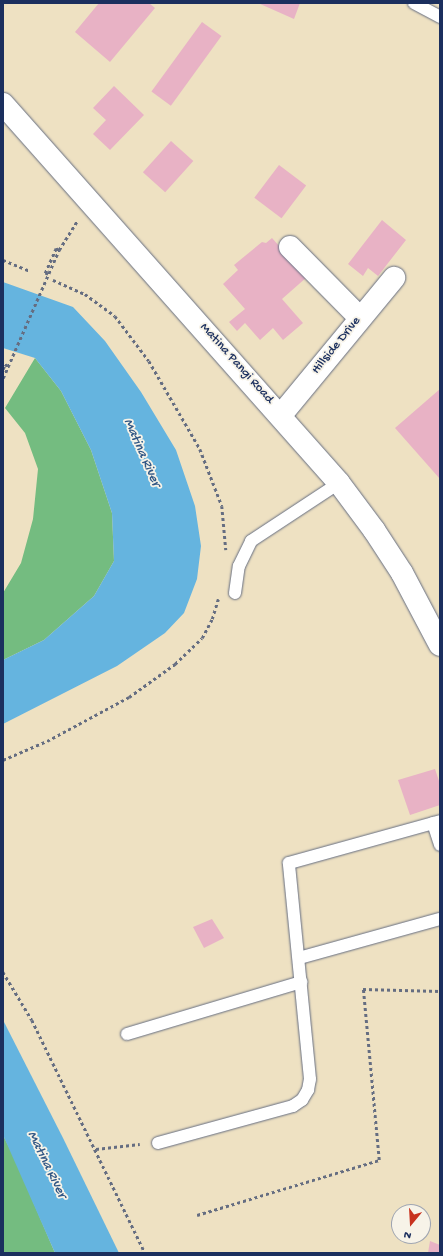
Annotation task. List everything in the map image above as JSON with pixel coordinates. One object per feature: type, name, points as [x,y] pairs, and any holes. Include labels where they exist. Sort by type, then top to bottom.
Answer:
[{"type":"street","name":"Matina Pangi Road","points":[[3,104],[281,415],[339,483],[374,530],[402,573],[440,645]]},
{"type":"street","points":[[290,247],[359,317]]},
{"type":"street","name":"Hillside Drive","points":[[281,415],[359,317],[394,278]]},
{"type":"lane","points":[[414,3],[440,17]]},
{"type":"lane","points":[[235,593],[240,566],[251,541],[339,483]]},
{"type":"lane","points":[[158,1143],[293,1106],[302,1100],[308,1090],[310,1079],[289,863],[437,822],[440,845]]},
{"type":"lane","points":[[299,958],[440,919]]},
{"type":"lane","points":[[127,1034],[301,982]]},
{"type":"path","points":[[3,378],[48,274],[45,273],[56,248],[59,250],[72,227],[92,204]]},
{"type":"path","points":[[3,260],[30,271]]},
{"type":"path","points":[[53,280],[85,294],[115,316],[149,361],[200,448],[222,506],[226,555]]},
{"type":"path","points":[[3,369],[5,364],[8,365]]},
{"type":"path","points":[[3,760],[47,741],[129,697],[175,664],[202,638],[212,619],[219,597]]},
{"type":"path","points":[[3,972],[32,1020],[96,1149],[145,1253]]},
{"type":"path","points":[[197,1215],[379,1160],[363,989],[440,991]]},
{"type":"path","points":[[96,1149],[158,1143]]},
{"type":"green space","points":[[35,358],[61,391],[91,450],[112,513],[114,561],[94,596],[44,640],[3,660],[3,593],[21,563],[33,519],[38,469],[25,433],[5,408]]},
{"type":"green space","points":[[3,1135],[14,1157],[55,1253],[3,1253]]},
{"type":"water","name":"Matina River","points":[[3,282],[73,307],[105,341],[141,392],[176,450],[195,506],[201,546],[197,579],[184,613],[165,633],[117,666],[3,724],[3,660],[44,640],[94,596],[114,561],[112,513],[91,450],[61,391],[35,358],[3,348]]},
{"type":"water","name":"Matina River","points":[[3,1020],[119,1253],[55,1253],[3,1135]]},
{"type":"building","points":[[99,3],[149,3],[155,8],[110,62],[75,32]]},
{"type":"building","points":[[258,3],[300,3],[294,19]]},
{"type":"building","points":[[202,22],[221,36],[171,106],[151,92]]},
{"type":"building","points":[[114,86],[144,115],[110,150],[93,134],[106,120],[93,108]]},
{"type":"building","points":[[171,141],[193,161],[165,192],[143,172]]},
{"type":"building","points":[[279,165],[306,185],[281,218],[254,198]]},
{"type":"building","points":[[382,220],[406,240],[378,276],[368,268],[363,276],[348,264]]},
{"type":"building","points":[[272,238],[307,277],[282,299],[303,323],[283,340],[273,328],[260,340],[245,323],[237,331],[229,322],[245,309],[223,284],[238,270],[234,265],[262,242],[266,243]]},
{"type":"building","points":[[440,389],[440,479],[395,428]]},
{"type":"building","points":[[435,769],[440,784],[440,805],[410,815],[398,780]]},
{"type":"building","points":[[212,919],[224,938],[204,948],[193,927]]},
{"type":"building","points":[[431,1241],[440,1245],[440,1253],[428,1253]]}]
